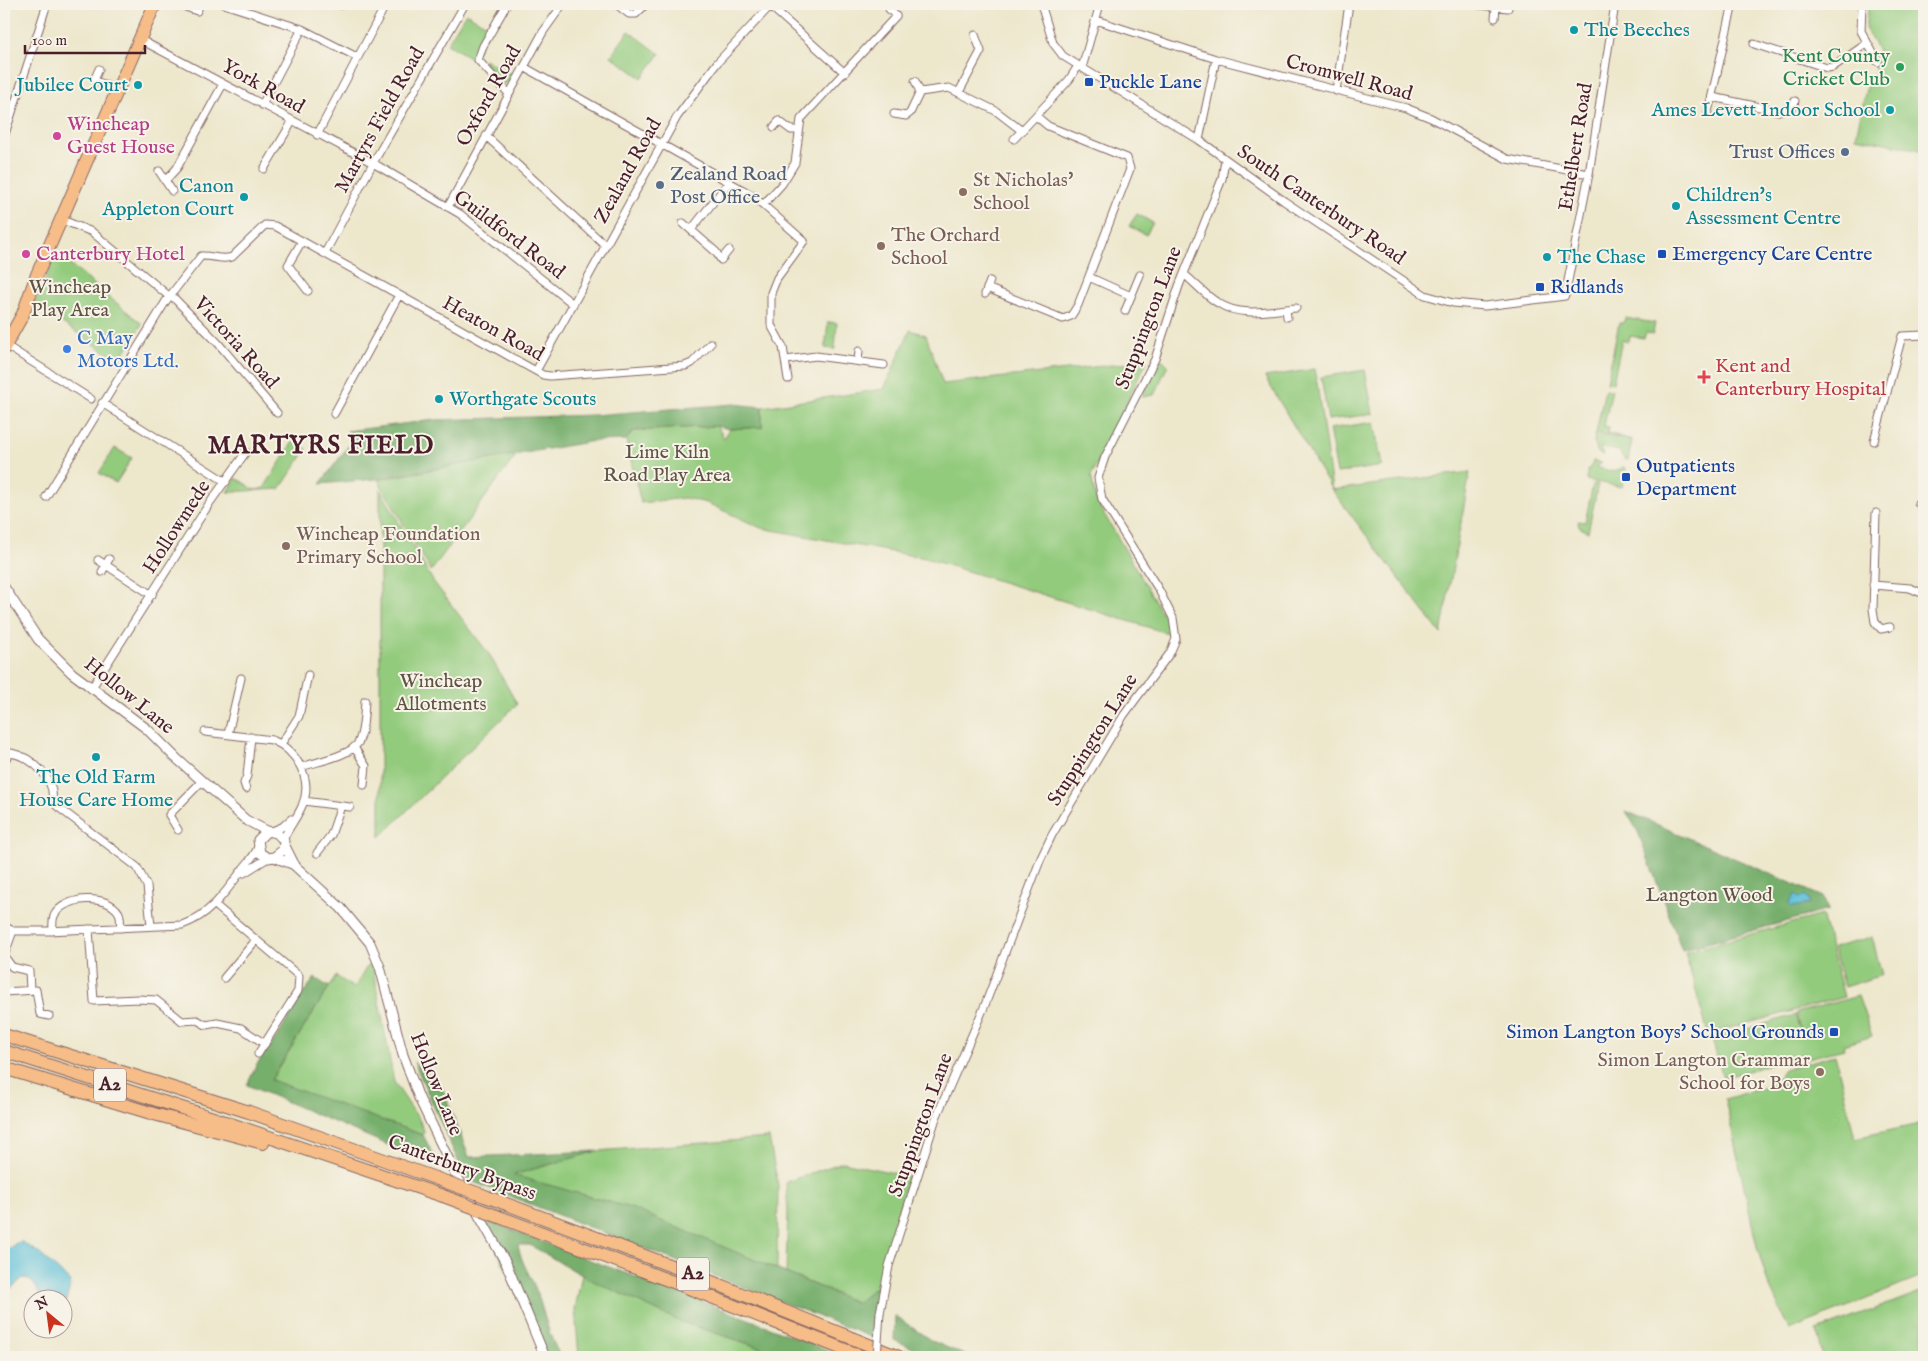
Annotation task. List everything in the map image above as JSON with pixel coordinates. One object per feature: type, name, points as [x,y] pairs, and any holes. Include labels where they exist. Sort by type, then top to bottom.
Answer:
[{"type":"highway","points":[[4,346],[23,314],[60,219],[155,4]]},
{"type":"highway","name":"A2","points":[[4,1028],[124,1072]]},
{"type":"highway","name":"Canterbury Bypass","points":[[4,1036],[249,1112],[435,1178],[677,1268],[899,1357]]},
{"type":"highway","name":"Canterbury Bypass","points":[[4,1051],[213,1124],[344,1162],[443,1196],[681,1285],[863,1357]]},
{"type":"highway","name":"A2","points":[[4,1068],[213,1124]]},
{"type":"street","points":[[4,137],[47,4]]},
{"type":"street","points":[[183,6],[197,11],[200,4]]},
{"type":"street","points":[[224,4],[302,29],[357,57]]},
{"type":"street","points":[[317,135],[386,4]]},
{"type":"street","name":"Martyrs Field Road","points":[[325,253],[373,163],[465,4]]},
{"type":"street","points":[[507,4],[483,46],[478,60],[509,94]]},
{"type":"street","name":"Oxford Road","points":[[448,207],[543,32],[563,4]]},
{"type":"street","points":[[616,4],[632,14],[639,13],[646,4]]},
{"type":"street","name":"South Canterbury Road","points":[[1041,4],[1053,43],[1063,56],[1199,140],[1425,295],[1453,303],[1485,306],[1565,296]]},
{"type":"street","points":[[1014,139],[1080,67],[1100,4]]},
{"type":"street","points":[[1336,91],[1349,4]]},
{"type":"street","points":[[1471,4],[1508,8]]},
{"type":"street","name":"Ethelbert Road","points":[[1565,296],[1590,174],[1615,4]]},
{"type":"street","points":[[1708,112],[1733,4]]},
{"type":"street","points":[[1862,4],[1861,31],[1866,44],[1878,62]]},
{"type":"street","points":[[771,5],[845,73]]},
{"type":"street","name":"Zealand Road","points":[[536,371],[677,117],[717,63],[771,5]]},
{"type":"street","points":[[1495,18],[1496,8]]},
{"type":"street","points":[[763,205],[785,179],[795,163],[801,119],[896,16],[889,10]]},
{"type":"street","name":"Cromwell Road","points":[[1096,20],[1216,59],[1406,108],[1431,118],[1507,159],[1590,174]]},
{"type":"street","points":[[262,105],[302,29]]},
{"type":"street","points":[[959,92],[981,51],[975,35]]},
{"type":"street","name":"York Road","points":[[139,39],[292,122],[373,163]]},
{"type":"street","points":[[1763,47],[1767,40]]},
{"type":"street","points":[[1754,44],[1827,68],[1866,44]]},
{"type":"street","points":[[1199,140],[1216,59]]},
{"type":"street","points":[[524,67],[752,195],[804,241],[772,288],[771,325],[783,347],[788,379]]},
{"type":"street","points":[[99,69],[94,80],[116,90]]},
{"type":"street","points":[[894,114],[906,116],[910,113],[920,92],[915,81]]},
{"type":"street","points":[[166,181],[177,168],[223,84]]},
{"type":"street","points":[[920,92],[949,88],[996,111],[1022,131]]},
{"type":"street","points":[[1712,97],[1779,111],[1794,107],[1795,101]]},
{"type":"street","points":[[987,288],[1068,319],[1075,312],[1130,169],[1130,163],[1122,156],[1048,126],[1036,116]]},
{"type":"street","points":[[774,127],[779,121],[791,130],[798,130]]},
{"type":"street","points":[[264,169],[292,122]]},
{"type":"street","points":[[486,136],[605,245]]},
{"type":"street","name":"Stuppington Lane","points":[[876,1357],[880,1313],[889,1266],[936,1118],[988,997],[1041,858],[1052,835],[1124,715],[1170,653],[1176,639],[1173,618],[1159,590],[1106,506],[1098,487],[1098,478],[1102,463],[1152,364],[1222,179],[1226,160]]},
{"type":"street","name":"Guildford Road","points":[[373,163],[460,214],[573,304]]},
{"type":"street","points":[[159,171],[172,191]]},
{"type":"street","points":[[691,230],[729,182]]},
{"type":"street","name":"Victoria Road","points":[[60,219],[92,232],[170,296],[218,343],[277,413]]},
{"type":"street","points":[[683,224],[716,252],[721,260],[728,250]]},
{"type":"street","name":"Heaton Road","points":[[170,296],[201,256],[212,255],[224,260],[232,258],[265,225],[275,226],[536,371],[550,376],[685,366],[692,363],[711,343]]},
{"type":"street","points":[[302,241],[288,265],[308,291]]},
{"type":"street","points":[[1125,311],[1140,275]]},
{"type":"street","points":[[1185,275],[1213,300],[1227,308],[1246,312],[1287,313],[1296,308]]},
{"type":"street","points":[[1089,277],[1131,296]]},
{"type":"street","points":[[334,414],[399,295]]},
{"type":"street","points":[[46,497],[102,403],[170,296]]},
{"type":"street","points":[[1874,441],[1902,336],[1924,335]]},
{"type":"street","points":[[4,346],[91,399]]},
{"type":"street","points":[[858,361],[859,351]]},
{"type":"street","points":[[786,360],[816,356],[884,366]]},
{"type":"street","points":[[102,403],[226,482]]},
{"type":"street","name":"Hollowmede","points":[[91,689],[210,504],[246,452]]},
{"type":"street","points":[[1876,513],[1873,585],[1875,622],[1881,629],[1890,627]]},
{"type":"street","name":"Hollowmede","points":[[98,560],[152,595]]},
{"type":"street","points":[[1873,585],[1910,588],[1924,594]]},
{"type":"street","name":"Hollow Lane","points":[[4,587],[50,652],[91,689],[147,729],[176,758],[246,820],[278,834],[284,842],[295,866]]},
{"type":"street","points":[[281,744],[299,716],[308,675]]},
{"type":"street","points":[[228,734],[241,678]]},
{"type":"street","points":[[301,767],[348,752],[354,747],[361,733],[365,701]]},
{"type":"street","points":[[205,732],[251,737],[281,744],[296,756],[301,767],[305,792],[304,802],[284,842],[282,852],[238,877]]},
{"type":"street","points":[[246,789],[244,783],[247,776],[251,737]]},
{"type":"street","points":[[354,747],[366,766],[364,784]]},
{"type":"street","points":[[4,760],[11,753],[18,755],[48,777],[54,793],[52,801],[137,867],[147,886],[151,926]]},
{"type":"street","points":[[178,830],[169,815],[202,781]]},
{"type":"street","points":[[304,802],[350,807]]},
{"type":"street","points":[[317,853],[330,836],[341,806]]},
{"type":"street","points":[[4,926],[13,931],[53,931],[191,922],[215,905],[238,877],[258,844],[261,835],[282,827],[299,812]]},
{"type":"street","name":"Hollow Lane","points":[[246,820],[261,854],[295,866],[342,908],[370,944],[380,967],[403,1055],[419,1098],[455,1173],[506,1263],[545,1357]]},
{"type":"street","points":[[53,931],[55,915],[61,907],[88,899],[106,903],[115,908],[119,913],[121,928]]},
{"type":"street","points":[[215,905],[294,971],[299,980],[298,991],[258,1054]]},
{"type":"street","points":[[89,929],[94,1001],[156,1000],[182,1021],[197,1020],[206,1025],[217,1023],[241,1028],[265,1044]]},
{"type":"street","points":[[13,931],[4,956],[12,966],[29,971],[30,989]]},
{"type":"street","points":[[224,978],[256,940]]},
{"type":"street","points":[[4,992],[36,990],[40,1014],[49,1016]]},
{"type":"green space","name":"Kent County Cricket Club","points":[[1869,4],[1924,4],[1924,151],[1856,137],[1867,84],[1873,83],[1878,51],[1865,28]]},
{"type":"green space","points":[[466,13],[490,27],[473,59],[447,44]]},
{"type":"green space","points":[[629,31],[660,54],[642,78],[611,56]]},
{"type":"green space","points":[[484,59],[512,74],[508,82],[503,84],[485,64]]},
{"type":"green space","points":[[1137,214],[1153,223],[1146,235],[1129,226]]},
{"type":"green space","name":"Wincheap Play Area","points":[[57,254],[142,324],[119,361],[34,304]]},
{"type":"green space","points":[[1625,318],[1655,323],[1653,334],[1646,333],[1644,338],[1630,336],[1628,341],[1622,340],[1613,383],[1607,382],[1619,323],[1623,323]]},
{"type":"green space","points":[[828,322],[837,323],[835,349],[825,348]]},
{"type":"green space","name":"Lime Kiln Road Play Area","points":[[910,330],[926,335],[943,384],[1147,361],[1091,476],[1097,502],[1168,623],[1170,634],[925,558],[761,528],[707,503],[685,498],[641,503],[626,440],[634,431],[717,426],[724,438],[730,429],[762,427],[762,407],[884,389]]},
{"type":"green space","points":[[1157,360],[1163,360],[1168,365],[1154,395],[1142,397]]},
{"type":"green space","points":[[1315,369],[1332,490],[1265,377]]},
{"type":"green space","points":[[1365,370],[1373,414],[1328,420],[1321,377]]},
{"type":"green space","points":[[1605,389],[1612,390],[1604,426],[1609,427],[1608,433],[1632,440],[1596,432]]},
{"type":"green space","points":[[734,404],[762,407],[762,427],[730,429],[717,426],[634,431],[626,440],[594,441],[376,479],[320,484],[353,440],[347,431],[434,420],[594,415]]},
{"type":"green space","points":[[1374,422],[1382,466],[1337,473],[1329,429]]},
{"type":"green space","points":[[1595,434],[1632,441],[1628,460],[1624,459],[1619,451],[1600,447],[1603,455],[1598,453],[1594,442]]},
{"type":"green space","points":[[293,442],[307,449],[280,489],[228,492],[236,478],[255,490],[264,488]]},
{"type":"green space","points":[[115,448],[132,458],[116,483],[99,473]]},
{"type":"green space","points":[[517,454],[431,571],[378,480]]},
{"type":"green space","points":[[1593,461],[1602,463],[1595,467],[1615,472],[1623,467],[1626,468],[1622,487],[1586,480],[1588,469]]},
{"type":"green space","points":[[1470,472],[1441,634],[1332,490]]},
{"type":"green space","points":[[1593,484],[1598,484],[1588,532],[1579,527],[1578,521],[1585,522]]},
{"type":"green space","name":"Wincheap Allotments","points":[[380,489],[433,581],[489,654],[517,704],[380,837]]},
{"type":"green space","name":"Langton Wood","points":[[1626,811],[1823,897],[1828,910],[1682,950],[1638,832]]},
{"type":"green space","points":[[1822,915],[1844,997],[1708,1034],[1685,952]]},
{"type":"green space","points":[[1872,937],[1882,975],[1844,987],[1833,948]]},
{"type":"green space","points":[[368,965],[373,968],[394,1082],[420,1121],[424,1131],[423,1135],[370,1118],[271,1080],[336,976],[354,988]]},
{"type":"green space","points":[[315,978],[329,987],[271,1080],[423,1135],[440,1167],[247,1085],[257,1064],[281,1031],[300,997]]},
{"type":"green space","points":[[1858,996],[1872,1036],[1843,1045],[1844,1049],[1808,1058],[1806,1054],[1723,1078],[1712,1039],[1795,1015],[1801,1035],[1796,1013]]},
{"type":"green space","points":[[1835,1055],[1855,1138],[1924,1123],[1924,1276],[1789,1330],[1767,1281],[1757,1247],[1725,1099],[1773,1085],[1784,1069]]},
{"type":"green space","points":[[414,1062],[442,1087],[469,1157],[597,1151],[513,1175],[631,1208],[857,1303],[878,1285],[874,1338],[466,1179]]},
{"type":"green space","points":[[769,1138],[778,1185],[777,1269],[512,1175],[597,1151]]},
{"type":"green space","points":[[843,1162],[908,1176],[878,1285],[858,1303],[786,1273],[788,1211],[786,1182]]},
{"type":"green space","points":[[482,1218],[798,1338],[842,1357],[774,1357],[774,1352],[679,1321],[587,1278],[530,1245],[518,1245],[519,1252],[537,1292],[550,1333],[561,1357],[547,1357]]},
{"type":"green space","points":[[582,1275],[679,1321],[774,1352],[774,1357],[579,1357],[575,1309]]},
{"type":"green space","points":[[1923,1291],[1924,1357],[1823,1357],[1817,1331]]},
{"type":"green space","points":[[895,1316],[932,1341],[969,1357],[934,1357],[894,1340]]},
{"type":"water","points":[[1795,894],[1799,898],[1804,896],[1810,904],[1792,907],[1789,904]]},
{"type":"water","points":[[22,1242],[39,1253],[71,1282],[69,1288],[36,1288],[30,1280],[23,1278],[8,1291],[4,1284],[4,1253],[16,1243]]},
{"type":"place","name":"The Beeches","points":[[1574,30]]},
{"type":"place","name":"Kent County Cricket Club","points":[[1900,67]]},
{"type":"place","name":"Puckle Lane","points":[[1089,82]]},
{"type":"place","name":"Jubilee Court","points":[[138,85]]},
{"type":"place","name":"Ames Levett Indoor School","points":[[1890,110]]},
{"type":"place","name":"Wincheap Guest House","points":[[57,136]]},
{"type":"place","name":"Trust Offices","points":[[1845,152]]},
{"type":"place","name":"Zealand Road Post Office","points":[[660,185]]},
{"type":"place","name":"St Nicholas' School","points":[[963,192]]},
{"type":"place","name":"Canon Appleton Court","points":[[244,197]]},
{"type":"place","name":"Children's Assessment Centre","points":[[1676,206]]},
{"type":"place","name":"The Orchard School","points":[[881,246]]},
{"type":"place","name":"Canterbury Hotel","points":[[26,254]]},
{"type":"place","name":"Emergency Care Centre","points":[[1662,254]]},
{"type":"place","name":"The Chase","points":[[1547,257]]},
{"type":"place","name":"Ridlands","points":[[1540,287]]},
{"type":"place","name":"C May Motors Ltd.","points":[[67,349]]},
{"type":"place","name":"Kent and Canterbury Hospital","points":[[1704,377]]},
{"type":"place","name":"Worthgate Scouts","points":[[439,399]]},
{"type":"place","name":"Outpatients Department","points":[[1626,477]]},
{"type":"place","name":"Wincheap Foundation Primary School","points":[[286,546]]},
{"type":"place","name":"The Old Farm House Care Home","points":[[96,757]]},
{"type":"place","name":"Simon Langton Boys' School Grounds","points":[[1834,1032]]},
{"type":"place","name":"Simon Langton Grammar School for Boys","points":[[1820,1072]]},
{"type":"district","name":"MARTYRS FIELD","points":[[321,446]]}]
